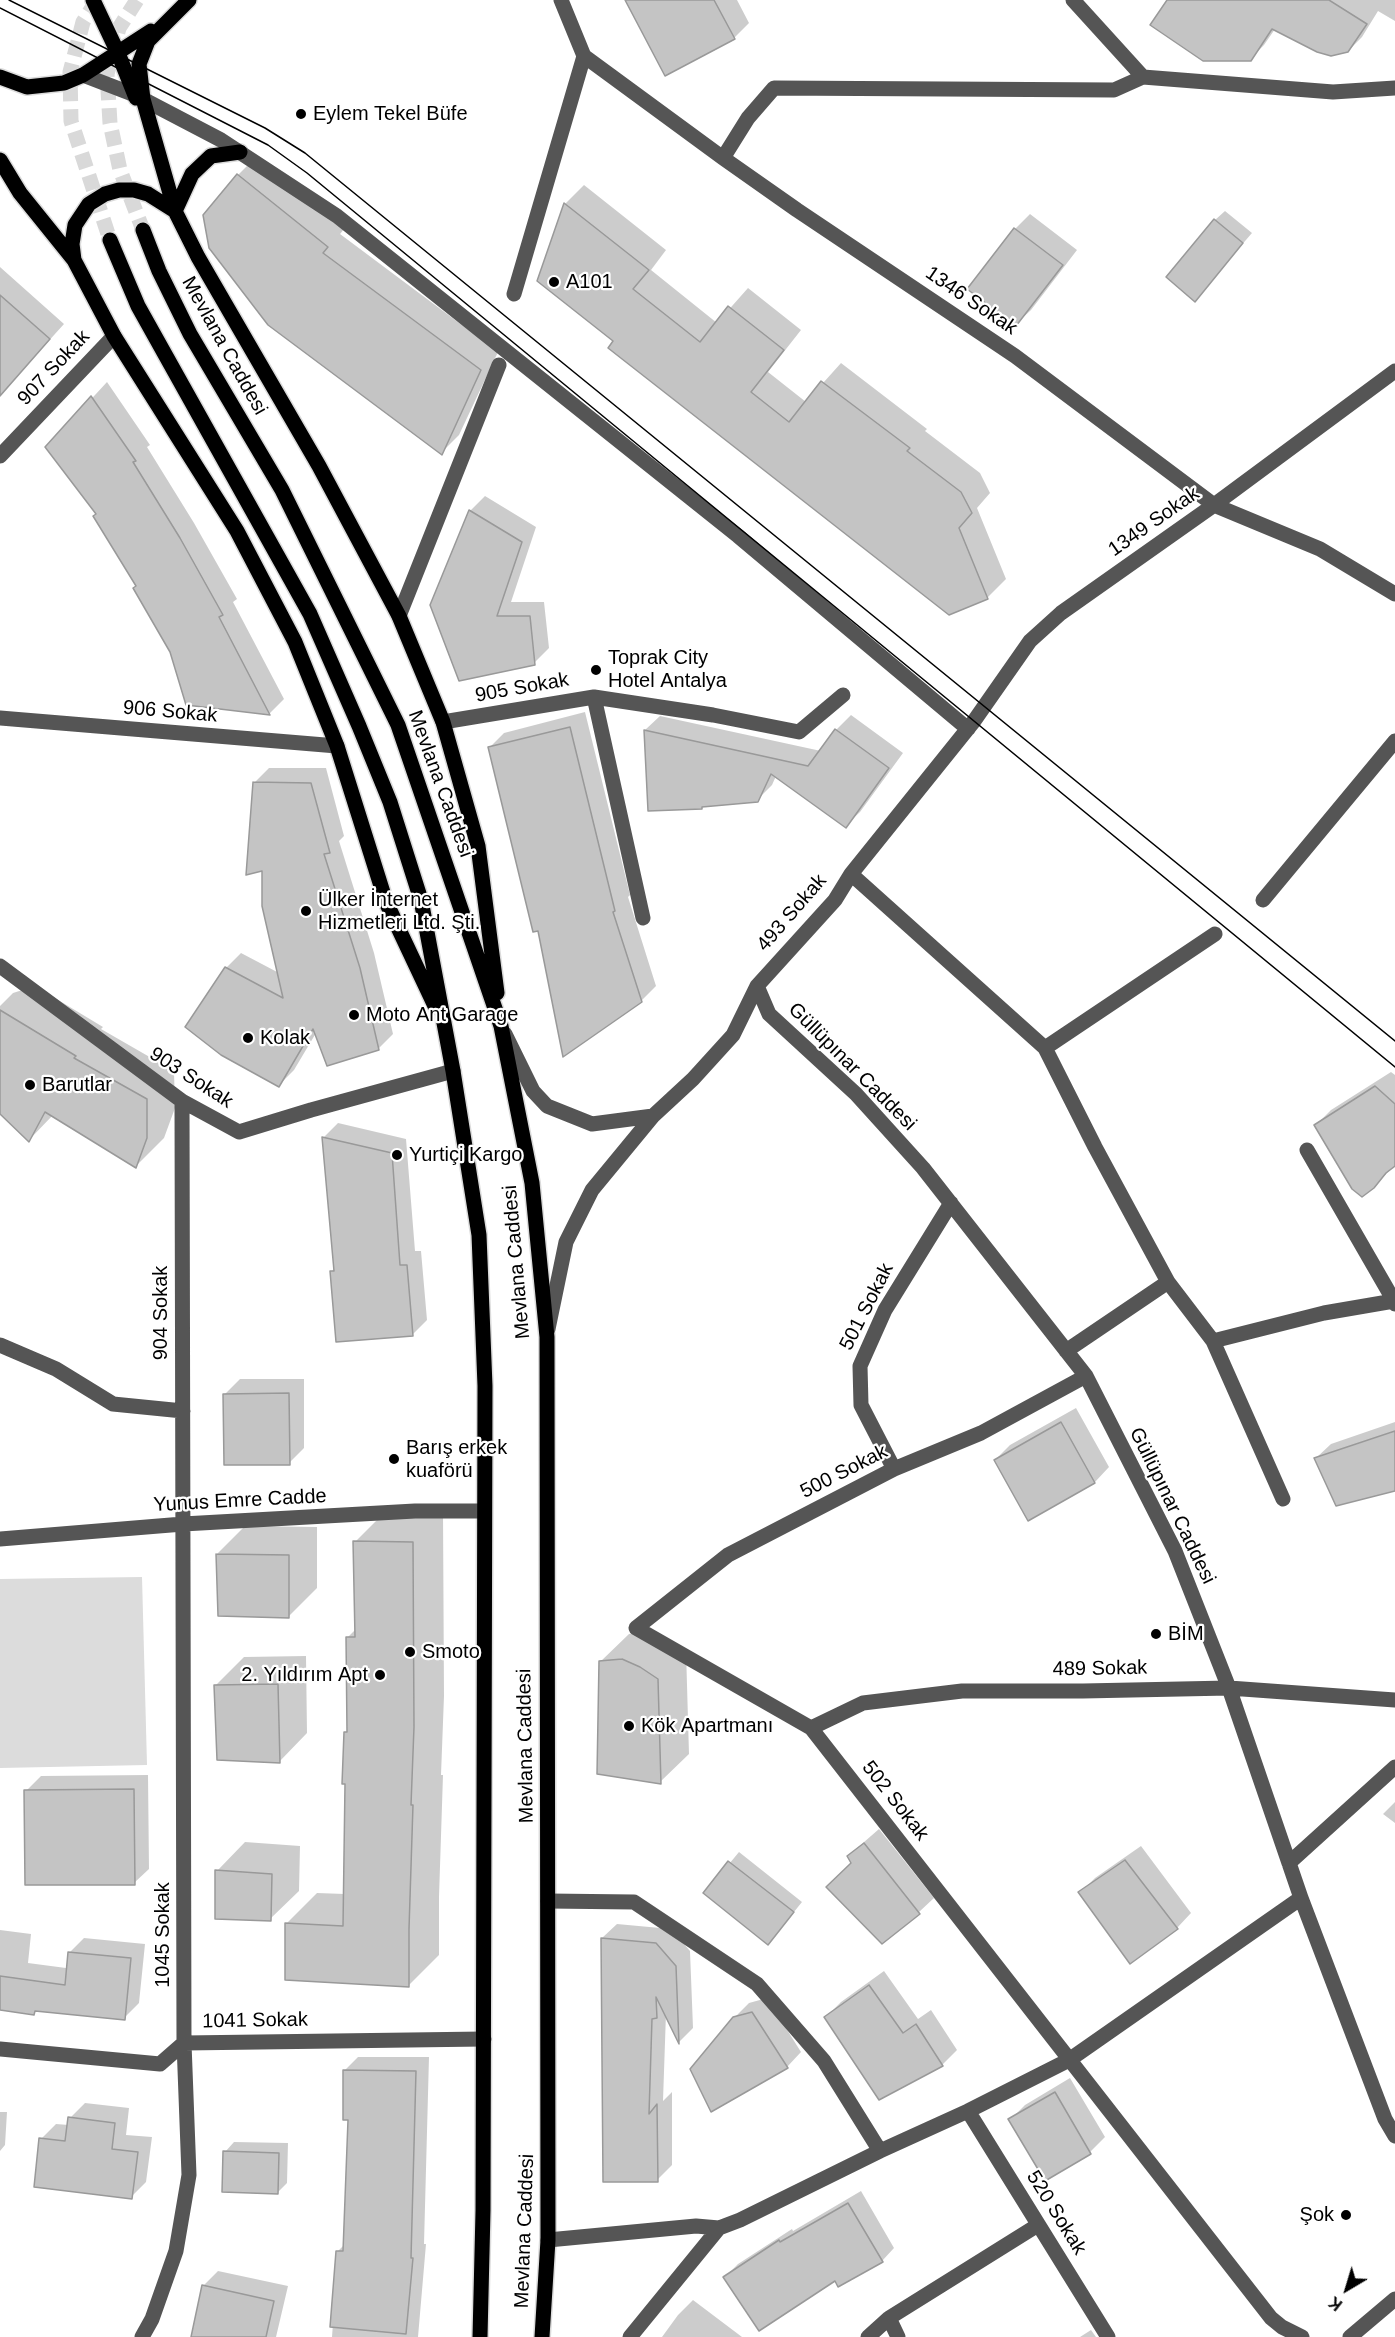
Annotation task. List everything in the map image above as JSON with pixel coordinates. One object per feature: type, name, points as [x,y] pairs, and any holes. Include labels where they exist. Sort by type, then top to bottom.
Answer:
[{"type":"main road","points":[[93,0],[139,97],[175,211],[198,257],[319,466],[399,616],[443,722],[478,846],[501,1026]]},
{"type":"main road","points":[[0,77],[27,87],[64,82],[83,75],[168,18],[189,0]]},
{"type":"main road","points":[[139,97],[139,64],[148,41],[168,18]]},
{"type":"main road","points":[[175,211],[192,174],[211,156],[240,152]]},
{"type":"main road","points":[[0,160],[21,194],[75,260],[114,336],[237,531],[295,642],[337,746],[386,902],[445,1027]]},
{"type":"main road","points":[[75,260],[72,244],[75,225],[89,204],[105,194],[119,190],[134,190],[148,194],[175,211]]},
{"type":"main road","name":"Mevlana Caddesi","points":[[143,230],[159,271],[190,334],[282,490],[398,725],[501,1026],[532,1184],[547,1337],[545,1564],[549,1901],[548,2240],[542,2337]]},
{"type":"main road","name":"Mevlana Caddesi","points":[[110,240],[138,306],[310,614],[390,801],[421,900],[453,1071],[479,1235],[485,1386],[483,1511],[484,2039],[480,2337]]},
{"type":"street","points":[[514,294],[584,56],[561,0]]},
{"type":"street","points":[[1073,0],[1143,77]]},
{"type":"street","name":"1346 Sokak","points":[[584,56],[797,210],[1015,356],[1214,505],[1320,549],[1395,594]]},
{"type":"street","points":[[83,75],[139,97],[221,140],[337,216],[738,536],[966,731]]},
{"type":"street","points":[[723,158],[748,118],[774,88],[945,87],[1113,90],[1143,77],[1334,92],[1395,88]]},
{"type":"street","points":[[0,178],[21,194]]},
{"type":"street","name":"907 Sokak","points":[[0,456],[114,336]]},
{"type":"street","points":[[399,616],[499,365]]},
{"type":"street","name":"1349 Sokak","points":[[966,731],[1030,641],[1060,613],[1214,505],[1395,371]]},
{"type":"street","name":"905 Sokak","points":[[443,722],[594,697],[713,715],[799,732],[843,695]]},
{"type":"street","points":[[594,697],[643,918]]},
{"type":"street","name":"906 Sokak","points":[[0,718],[337,746]]},
{"type":"street","name":"493 Sokak","points":[[547,1337],[566,1242],[592,1190],[653,1116],[693,1079],[734,1035],[757,986],[835,900],[851,874],[966,731]]},
{"type":"street","points":[[1263,900],[1395,741]]},
{"type":"street","points":[[851,874],[1045,1048],[1095,1147],[1168,1282],[1213,1341],[1283,1499]]},
{"type":"street","points":[[1045,1048],[1215,934]]},
{"type":"street","name":"903 Sokak","points":[[0,966],[182,1101],[239,1132],[453,1071]]},
{"type":"street","name":"Güllüpınar Caddesi","points":[[757,986],[769,1014],[856,1094],[951,1203],[1086,1377],[1175,1551],[1229,1688],[1301,1898],[1392,2118],[1395,2136]]},
{"type":"street","points":[[501,1026],[533,1091],[548,1106],[592,1124],[653,1116]]},
{"type":"street","name":"904 Sokak","points":[[182,1101],[183,1524]]},
{"type":"street","points":[[1213,1341],[1324,1313],[1394,1303],[1307,1150]]},
{"type":"street","name":"501 Sokak","points":[[894,1469],[861,1406],[860,1366],[885,1310],[951,1203]]},
{"type":"street","points":[[1066,1351],[1168,1282]]},
{"type":"street","points":[[0,1346],[56,1369],[113,1404],[183,1411]]},
{"type":"street","name":"500 Sokak","points":[[636,1628],[728,1555],[894,1469],[981,1433],[1086,1377]]},
{"type":"street","name":"Yunus Emre Cadde","points":[[0,1539],[183,1524],[415,1512],[483,1511]]},
{"type":"street","name":"1045 Sokak","points":[[142,2337],[152,2319],[176,2251],[189,2175],[184,2043],[183,1524]]},
{"type":"street","name":"502 Sokak","points":[[636,1628],[811,1728],[1271,2318],[1282,2327],[1302,2337]]},
{"type":"street","name":"489 Sokak","points":[[811,1728],[863,1703],[962,1691],[1229,1688],[1395,1700]]},
{"type":"street","points":[[1289,1863],[1395,1767]]},
{"type":"street","points":[[548,2240],[696,2226],[719,2228],[740,2220],[1069,2060],[1301,1898]]},
{"type":"street","points":[[549,1901],[634,1902],[757,1984],[824,2061],[880,2151]]},
{"type":"street","name":"1041 Sokak","points":[[0,2049],[160,2064],[184,2043],[484,2039]]},
{"type":"street","name":"520 Sokak","points":[[968,2111],[1108,2337]]},
{"type":"street","points":[[868,2337],[889,2318],[1038,2225]]},
{"type":"street","points":[[630,2337],[719,2228]]},
{"type":"street","points":[[1350,2337],[1395,2299]]},
{"type":"street","points":[[889,2318],[898,2337]]},
{"type":"shaded area","points":[[142,1577],[147,1765],[0,1768],[0,1579]]},
{"type":"building","points":[[625,0],[714,0],[735,39],[665,76]]},
{"type":"building","points":[[1167,0],[1329,0],[1367,24],[1348,52],[1331,56],[1317,52],[1272,29],[1251,61],[1203,61],[1150,25]]},
{"type":"building","points":[[237,174],[328,247],[323,253],[481,370],[442,455],[268,325],[209,248],[203,215]]},
{"type":"building","points":[[564,203],[649,270],[633,289],[700,342],[728,306],[784,350],[751,392],[789,422],[821,381],[910,448],[907,451],[961,492],[972,513],[959,528],[988,599],[949,615],[608,348],[613,341],[537,281]]},
{"type":"building","points":[[1214,219],[1243,243],[1195,302],[1166,277]]},
{"type":"building","points":[[1014,228],[1063,265],[1016,326],[967,289]]},
{"type":"building","points":[[0,295],[50,339],[0,396]]},
{"type":"building","points":[[91,396],[136,461],[133,462],[180,538],[223,615],[219,617],[270,715],[186,705],[170,652],[133,588],[136,586],[93,516],[96,514],[45,447]]},
{"type":"building","points":[[469,510],[522,542],[497,616],[530,616],[535,665],[459,681],[430,605]]},
{"type":"building","points":[[570,727],[615,911],[613,912],[642,1002],[563,1057],[538,931],[533,932],[488,747]]},
{"type":"building","points":[[835,729],[889,768],[846,828],[771,774],[758,802],[702,807],[702,809],[648,811],[644,730],[808,766]]},
{"type":"building","points":[[253,782],[311,783],[330,853],[324,854],[360,968],[379,1050],[327,1066],[313,1029],[279,1087],[221,1055],[185,1027],[225,967],[283,998],[262,906],[262,871],[246,875]]},
{"type":"building","points":[[0,1010],[76,1056],[74,1058],[147,1099],[147,1138],[136,1168],[45,1112],[29,1142],[0,1114]]},
{"type":"building","points":[[1375,1086],[1395,1104],[1395,1166],[1362,1197],[1352,1189],[1314,1125]]},
{"type":"building","points":[[322,1137],[392,1153],[400,1265],[407,1265],[413,1336],[336,1342],[330,1271],[334,1271]]},
{"type":"building","points":[[289,1393],[290,1465],[224,1465],[223,1394]]},
{"type":"building","points":[[1061,1422],[1095,1483],[1028,1521],[994,1460]]},
{"type":"building","points":[[1395,1431],[1395,1491],[1336,1506],[1314,1458]]},
{"type":"building","points":[[353,1541],[413,1542],[414,1727],[409,1987],[285,1980],[285,1923],[343,1926],[345,1784],[342,1784],[344,1732],[347,1732],[346,1637],[355,1637]]},
{"type":"building","points":[[216,1554],[289,1555],[289,1618],[218,1616]]},
{"type":"building","name":"Kök Apartmanı","points":[[622,1659],[658,1679],[661,1784],[597,1774],[599,1661]]},
{"type":"building","points":[[278,1684],[280,1763],[217,1760],[214,1685]]},
{"type":"building","points":[[134,1789],[135,1885],[25,1885],[24,1790]]},
{"type":"building","points":[[864,1843],[920,1914],[882,1944],[826,1887],[851,1863],[847,1856]]},
{"type":"building","points":[[1125,1860],[1178,1929],[1130,1964],[1078,1892]]},
{"type":"building","points":[[728,1861],[794,1912],[768,1945],[703,1893]]},
{"type":"building","points":[[215,1870],[272,1874],[271,1921],[215,1919]]},
{"type":"building","points":[[601,1938],[656,1943],[676,1966],[679,2044],[656,1997],[657,2018],[652,2019],[649,2114],[657,2104],[658,2182],[603,2182]]},
{"type":"building","points":[[68,1952],[131,1958],[125,2020],[35,2011],[34,2015],[0,2010],[0,1976],[65,1985]]},
{"type":"building","points":[[869,1985],[903,2033],[916,2024],[943,2066],[879,2100],[824,2017]]},
{"type":"building","points":[[752,2012],[788,2068],[711,2112],[690,2069],[733,2017]]},
{"type":"building","points":[[343,2070],[416,2071],[411,2258],[413,2258],[406,2334],[330,2327],[336,2251],[343,2251],[348,2120],[343,2120]]},
{"type":"building","points":[[1055,2092],[1091,2154],[1045,2181],[1008,2119]]},
{"type":"building","points":[[68,2117],[115,2123],[112,2149],[138,2152],[132,2199],[34,2187],[39,2138],[65,2141]]},
{"type":"building","points":[[223,2151],[279,2153],[278,2194],[222,2192]]},
{"type":"building","points":[[848,2203],[883,2262],[838,2287],[835,2281],[759,2331],[723,2277],[779,2240],[780,2242]]},
{"type":"building","points":[[202,2285],[274,2301],[266,2337],[191,2337]]},
{"type":"tunnel","points":[[97,0],[83,22],[70,72],[71,121],[110,240]]},
{"type":"tunnel","points":[[137,0],[119,28],[107,74],[110,123],[120,170],[143,230]]},
{"type":"tram line","points":[[9,0],[265,128],[305,153],[1395,1041]]},
{"type":"tram line","points":[[0,8],[268,145],[307,173],[1395,1067]]},
{"type":"place","name":"Eylem Tekel Büfe","points":[[301,114]]},
{"type":"place","name":"A101","points":[[554,282]]},
{"type":"place","name":"Toprak City Hotel Antalya","points":[[596,670]]},
{"type":"place","name":"Ülker İnternet Hizmetleri Ltd. Şti.","points":[[306,911]]},
{"type":"place","name":"Moto Ant Garage","points":[[354,1015]]},
{"type":"place","name":"Kolak","points":[[248,1038]]},
{"type":"place","name":"Barutlar","points":[[30,1085]]},
{"type":"place","name":"Yurtiçi Kargo","points":[[397,1155]]},
{"type":"place","name":"Barış erkek kuaförü","points":[[394,1459]]},
{"type":"place","name":"BİM","points":[[1156,1634]]},
{"type":"place","name":"Smoto","points":[[410,1652]]},
{"type":"place","name":"2. Yıldırım Apt","points":[[380,1675]]},
{"type":"place","name":"Kök Apartmanı","points":[[629,1726]]},
{"type":"place","name":"Şok","points":[[1346,2215]]}]
